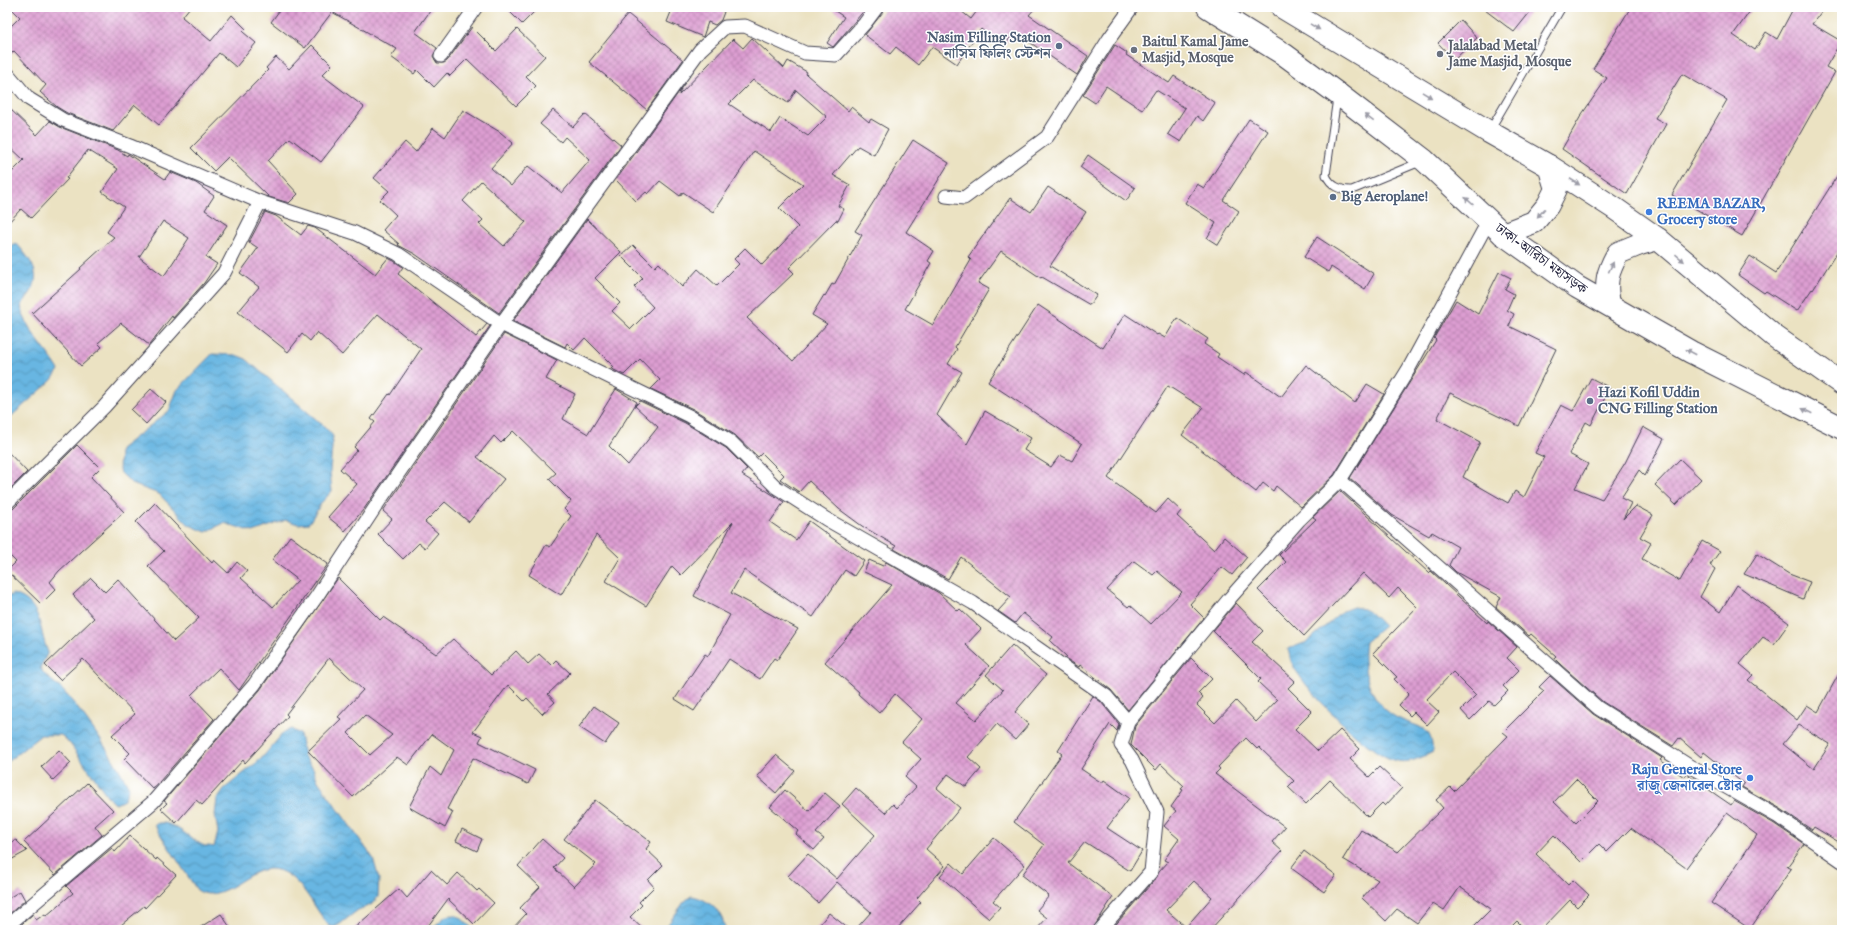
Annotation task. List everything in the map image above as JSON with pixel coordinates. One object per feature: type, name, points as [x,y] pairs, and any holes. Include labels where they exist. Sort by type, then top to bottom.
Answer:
[{"type":"highway","name":"ঢাকা-আরিচা মহাসড়ক","points":[[1208,7],[1285,55],[1338,94],[1424,160],[1496,227],[1576,287],[1690,352],[1842,428]]},
{"type":"highway","points":[[1282,7],[1489,132],[1549,166],[1658,239],[1774,336],[1842,384]]},
{"type":"highway","points":[[1496,227],[1534,222],[1548,206],[1556,189],[1549,166]]},
{"type":"highway","points":[[1608,304],[1606,287],[1608,272],[1618,253],[1640,244],[1658,239]]},
{"type":"street","points":[[441,56],[476,7]]},
{"type":"street","points":[[7,926],[153,802],[254,685],[317,596],[378,503],[501,324],[700,50],[725,26],[745,26],[805,53],[836,55],[865,24],[877,7]]},
{"type":"street","points":[[946,196],[964,198],[1047,137],[1109,39],[1132,7]]},
{"type":"street","points":[[7,73],[29,99],[63,120],[130,146],[260,202],[355,233],[398,254],[501,324],[689,416],[731,442],[776,487],[833,523],[974,603],[1106,696],[1128,722]]},
{"type":"street","points":[[7,503],[104,407],[224,272],[260,202]]},
{"type":"street","points":[[1100,930],[1151,872],[1157,812],[1132,760],[1121,745],[1128,722],[1230,598],[1300,520],[1340,480],[1496,227]]},
{"type":"street","points":[[1340,480],[1598,708],[1691,767],[1777,816],[1842,861]]},
{"type":"lane","points":[[1489,132],[1562,7]]},
{"type":"lane","points":[[1338,94],[1326,175],[1329,182],[1345,190],[1352,190],[1424,160]]},
{"type":"water","points":[[17,244],[32,264],[35,276],[33,288],[21,307],[24,316],[32,332],[59,370],[51,381],[7,420],[7,246]]},
{"type":"water","points":[[212,354],[236,355],[246,359],[325,427],[333,436],[330,471],[332,491],[322,502],[309,523],[298,524],[286,520],[253,532],[224,523],[206,532],[189,525],[159,494],[132,484],[119,471],[120,449],[169,411],[177,390]]},
{"type":"water","points":[[13,594],[30,603],[35,610],[48,652],[40,668],[63,690],[75,705],[92,727],[115,762],[129,787],[124,800],[116,804],[111,801],[71,745],[61,735],[41,735],[7,762],[7,597]]},
{"type":"water","points":[[1353,607],[1367,611],[1384,626],[1365,642],[1364,665],[1370,688],[1383,707],[1402,720],[1421,728],[1429,734],[1433,752],[1419,758],[1403,762],[1393,760],[1382,755],[1352,732],[1336,717],[1321,702],[1297,672],[1291,661],[1288,649],[1307,642],[1343,611]]},
{"type":"water","points":[[291,729],[300,734],[304,756],[313,768],[318,781],[373,858],[379,879],[378,897],[371,905],[358,910],[335,927],[329,926],[297,882],[280,871],[269,869],[259,871],[220,892],[209,894],[198,891],[154,825],[166,823],[205,846],[214,847],[218,832],[215,815],[217,799],[224,789],[261,759],[284,732]]},
{"type":"water","points":[[691,896],[697,897],[714,907],[722,918],[725,930],[664,930],[684,902]]},
{"type":"water","points":[[453,915],[460,917],[474,930],[430,930],[446,916]]},
{"type":"building","points":[[10,7],[190,7],[182,17],[211,41],[232,15],[246,29],[243,32],[256,43],[236,67],[219,53],[159,125],[135,105],[113,131],[67,113],[57,107],[40,92],[46,85],[14,51],[7,58],[7,30],[20,17]]},
{"type":"building","points":[[282,7],[433,7],[415,32],[437,48],[433,56],[437,63],[444,63],[447,61],[472,27],[496,51],[517,29],[545,56],[526,76],[536,86],[516,106],[467,59],[450,76],[447,73],[434,87],[417,70],[414,74],[391,57],[397,49],[332,12],[305,48],[271,22]]},
{"type":"building","points":[[505,7],[539,7],[522,24]]},
{"type":"building","points":[[673,7],[718,7],[724,12],[721,20],[715,25],[708,22],[703,37],[667,22]]},
{"type":"building","points":[[829,7],[867,7],[833,47],[827,43],[844,17]]},
{"type":"building","points":[[885,7],[956,7],[971,19],[980,7],[1036,7],[1029,15],[1088,56],[1077,75],[1015,32],[1003,47],[981,29],[957,64],[932,47],[918,65],[896,47],[890,54],[865,35],[883,12]]},
{"type":"building","points":[[1481,7],[1534,7],[1514,32]]},
{"type":"building","points":[[1631,7],[1753,7],[1733,35],[1755,50],[1766,32],[1777,39],[1794,7],[1825,7],[1812,24],[1841,41],[1826,67],[1835,72],[1742,236],[1672,195],[1727,100],[1682,74],[1655,118],[1666,124],[1627,194],[1562,149],[1582,114],[1607,78],[1593,69]]},
{"type":"building","points":[[628,14],[683,60],[647,110],[589,62]]},
{"type":"building","points":[[1461,20],[1477,38],[1454,60],[1438,43]]},
{"type":"building","points":[[752,38],[784,68],[788,61],[807,72],[806,74],[848,111],[851,107],[869,122],[871,119],[888,129],[874,155],[858,146],[833,175],[850,185],[838,206],[844,209],[838,221],[836,220],[789,268],[794,273],[747,318],[793,361],[827,324],[812,315],[832,284],[834,285],[862,235],[855,231],[913,140],[949,163],[906,232],[934,251],[928,261],[931,263],[905,309],[933,325],[971,260],[968,257],[1010,198],[1031,212],[1048,187],[1086,212],[1050,266],[1097,295],[1090,305],[1042,277],[1041,278],[1001,251],[978,283],[989,289],[955,347],[957,349],[948,364],[962,372],[937,415],[967,444],[985,411],[1031,438],[1024,450],[1051,467],[1060,455],[1072,461],[1082,444],[988,382],[1038,305],[1103,348],[1125,314],[1157,335],[1158,334],[1165,338],[1177,318],[1208,339],[1204,344],[1219,354],[1217,357],[1244,375],[1246,372],[1281,397],[1306,365],[1355,403],[1367,384],[1384,394],[1334,475],[1301,507],[1276,486],[1273,491],[1263,483],[1256,492],[1182,435],[1203,408],[1168,386],[1108,478],[1156,513],[1168,499],[1181,511],[1177,516],[1214,550],[1224,537],[1247,557],[1232,575],[1222,567],[1190,604],[1204,618],[1128,710],[1111,690],[1080,665],[1079,667],[1065,658],[1067,657],[1050,641],[1053,637],[1023,613],[1015,623],[998,611],[1011,597],[961,557],[948,579],[894,549],[896,546],[862,526],[839,509],[809,481],[799,492],[780,479],[784,475],[762,453],[758,457],[735,435],[693,409],[651,389],[660,380],[640,359],[624,375],[614,370],[612,368],[614,367],[585,338],[574,350],[567,343],[565,347],[513,321],[587,219],[621,252],[595,278],[620,303],[612,311],[631,329],[653,307],[634,287],[643,278],[621,256],[633,245],[655,267],[659,263],[682,287],[698,269],[717,286],[739,264],[734,259],[745,248],[762,265],[798,227],[779,208],[803,184],[754,151],[713,212],[683,192],[680,196],[660,181],[648,194],[646,192],[636,201],[616,180],[681,89],[679,95],[733,39],[743,48]],"holes":[[[753,80],[788,103],[796,90],[827,117],[808,136],[780,118],[771,132],[729,104]],[[1134,561],[1153,575],[1157,571],[1182,592],[1151,624],[1130,605],[1128,607],[1107,590]]]},
{"type":"building","points":[[312,45],[332,65],[322,75],[364,107],[321,162],[290,138],[268,161],[298,194],[289,203],[269,197],[228,157],[214,171],[191,148],[268,70],[266,68],[276,57],[289,69]]},
{"type":"building","points":[[1115,45],[1127,53],[1126,55],[1169,83],[1174,76],[1215,103],[1203,121],[1197,116],[1181,142],[1168,134],[1185,108],[1156,90],[1142,110],[1106,86],[1095,103],[1083,95]]},
{"type":"building","points":[[7,106],[37,135],[50,121],[60,127],[118,150],[127,156],[128,154],[165,179],[170,172],[196,183],[214,196],[205,210],[227,225],[206,257],[217,264],[204,283],[173,318],[172,316],[149,345],[121,323],[98,343],[102,347],[81,366],[32,313],[114,237],[107,232],[124,207],[102,192],[118,169],[88,150],[66,178],[68,179],[31,218],[21,209],[7,224],[7,177],[24,160],[7,144]],"holes":[[[163,221],[189,238],[164,276],[139,257]]]},
{"type":"building","points":[[463,110],[500,132],[513,143],[491,168],[511,186],[528,166],[562,193],[590,160],[565,137],[561,142],[540,124],[553,110],[573,127],[585,114],[621,145],[499,313],[415,254],[398,245],[399,244],[383,230],[396,215],[380,200],[389,191],[374,178],[405,142],[416,152],[433,128],[445,137]],"holes":[[[481,181],[526,222],[504,246],[479,224],[483,220],[463,201]]]},
{"type":"building","points":[[1249,119],[1268,131],[1223,200],[1239,211],[1218,245],[1207,238],[1216,223],[1185,203],[1197,184],[1204,188]]},
{"type":"building","points":[[1088,155],[1135,188],[1126,201],[1080,167]]},
{"type":"building","points":[[1842,168],[1842,244],[1813,290],[1812,289],[1797,311],[1766,291],[1764,293],[1738,275],[1750,256],[1776,273]]},
{"type":"building","points":[[265,212],[276,216],[301,235],[308,226],[315,228],[375,274],[388,258],[394,261],[403,267],[398,274],[476,337],[487,324],[490,326],[364,509],[345,531],[328,517],[357,484],[340,469],[357,450],[354,447],[375,422],[371,419],[389,394],[390,395],[421,349],[378,314],[342,355],[317,332],[310,341],[302,334],[288,352],[238,312],[259,287],[240,273],[258,248],[249,242]]},
{"type":"building","points":[[1317,237],[1374,274],[1365,289],[1331,267],[1328,272],[1304,257]]},
{"type":"building","points":[[1499,272],[1511,278],[1505,289],[1514,294],[1507,310],[1514,314],[1509,326],[1556,349],[1519,426],[1450,393],[1437,419],[1480,442],[1463,477],[1508,503],[1515,491],[1524,497],[1544,457],[1535,453],[1561,405],[1573,411],[1591,378],[1610,388],[1591,425],[1586,422],[1569,454],[1588,464],[1575,488],[1602,499],[1625,463],[1643,427],[1664,439],[1645,476],[1639,470],[1621,498],[1631,503],[1623,519],[1636,506],[1653,515],[1640,537],[1651,543],[1642,559],[1680,581],[1702,541],[1720,551],[1710,565],[1715,569],[1700,597],[1720,612],[1737,585],[1789,623],[1774,644],[1763,637],[1740,664],[1753,675],[1748,680],[1797,720],[1807,705],[1818,712],[1842,668],[1842,844],[1814,827],[1812,830],[1781,809],[1742,787],[1744,784],[1704,752],[1701,757],[1679,738],[1673,746],[1603,702],[1561,665],[1554,658],[1556,656],[1531,634],[1529,636],[1496,607],[1501,597],[1456,572],[1449,565],[1458,547],[1432,532],[1429,536],[1392,515],[1350,478],[1436,340],[1434,338],[1456,300],[1478,314]],"holes":[[[1799,725],[1830,744],[1814,769],[1783,744]]]},
{"type":"building","points":[[504,334],[557,360],[546,379],[575,394],[563,419],[588,434],[616,389],[637,402],[609,446],[628,465],[658,427],[635,406],[640,401],[685,423],[726,448],[747,469],[742,475],[784,502],[770,522],[796,540],[809,521],[864,561],[854,576],[845,570],[813,617],[744,570],[731,593],[798,629],[777,660],[774,658],[760,679],[729,659],[694,711],[675,699],[705,654],[708,656],[730,615],[694,596],[733,522],[681,575],[672,566],[646,606],[606,581],[620,558],[596,535],[561,595],[529,575],[546,545],[550,547],[571,516],[564,509],[571,501],[549,479],[556,473],[513,431],[501,443],[494,436],[477,457],[504,479],[469,522],[445,502],[425,522],[438,533],[425,548],[419,543],[403,559],[378,534],[392,519],[383,511]]},
{"type":"building","points":[[151,389],[166,402],[146,424],[131,410]]},
{"type":"building","points":[[77,445],[100,468],[91,477],[124,512],[59,571],[50,582],[56,589],[41,604],[7,571],[16,562],[7,553],[7,511],[13,509]]},
{"type":"building","points":[[7,451],[27,472],[7,492]]},
{"type":"building","points":[[1680,459],[1701,479],[1676,505],[1655,485]]},
{"type":"building","points":[[1340,491],[1429,573],[1431,571],[1487,623],[1488,621],[1517,647],[1507,658],[1519,670],[1503,686],[1508,691],[1494,705],[1489,701],[1470,720],[1461,710],[1476,695],[1453,672],[1426,700],[1439,712],[1427,725],[1414,712],[1410,716],[1399,705],[1409,694],[1394,679],[1397,677],[1373,653],[1417,607],[1398,588],[1389,598],[1363,573],[1304,636],[1258,590],[1286,562],[1279,555],[1316,519],[1313,517]]},
{"type":"building","points":[[155,503],[212,563],[214,560],[228,573],[237,562],[247,571],[241,578],[273,607],[298,580],[272,560],[290,536],[328,564],[239,690],[219,668],[191,695],[214,719],[153,789],[124,759],[130,753],[112,735],[135,714],[83,659],[60,680],[45,665],[94,618],[73,595],[91,578],[105,592],[118,579],[174,641],[199,618],[148,566],[164,551],[136,522]]},
{"type":"building","points":[[1757,554],[1789,574],[1810,582],[1803,599],[1744,574]]},
{"type":"building","points":[[869,560],[883,566],[886,562],[939,593],[958,611],[960,609],[981,629],[966,645],[989,666],[956,703],[976,720],[1003,690],[986,675],[1012,645],[1046,675],[1015,712],[1029,724],[1015,740],[997,724],[968,757],[981,769],[966,787],[948,774],[937,788],[960,808],[926,849],[945,866],[917,898],[921,902],[896,930],[855,930],[871,912],[837,882],[818,903],[788,876],[808,854],[837,879],[875,835],[842,804],[856,788],[885,813],[893,804],[897,808],[916,787],[905,777],[921,759],[902,742],[922,719],[895,694],[879,713],[858,694],[859,692],[825,662],[892,585],[864,572]]},
{"type":"building","points":[[338,578],[380,620],[383,617],[436,654],[453,639],[491,675],[516,651],[528,664],[539,654],[551,665],[556,660],[570,673],[548,694],[555,702],[542,714],[527,698],[524,701],[508,685],[473,732],[482,736],[479,742],[535,770],[528,784],[473,758],[447,809],[453,812],[445,828],[409,807],[430,767],[441,776],[454,750],[432,734],[408,765],[397,757],[353,797],[308,751],[341,719],[338,717],[363,690],[329,658],[286,714],[288,716],[245,763],[243,760],[202,805],[196,800],[176,823],[161,809],[167,803],[164,801],[260,690]],"holes":[[[365,715],[392,735],[370,755],[348,733]]]},
{"type":"building","points":[[1236,603],[1263,631],[1252,642],[1295,681],[1288,688],[1312,712],[1295,729],[1318,751],[1340,730],[1360,749],[1350,759],[1369,777],[1379,767],[1402,788],[1385,806],[1382,803],[1368,817],[1330,780],[1306,804],[1288,787],[1294,781],[1259,747],[1257,749],[1246,738],[1218,767],[1220,769],[1215,774],[1285,827],[1272,842],[1282,851],[1210,930],[1111,930],[1157,877],[1159,872],[1168,862],[1164,860],[1179,839],[1164,826],[1176,811],[1171,807],[1183,790],[1181,789],[1184,786],[1161,764],[1156,770],[1131,745],[1135,726],[1191,658],[1212,679],[1198,693],[1203,698],[1197,705],[1215,723],[1236,701],[1256,722],[1277,700],[1258,682],[1261,679],[1213,631]],"holes":[[[1194,881],[1212,897],[1186,927],[1166,910]]]},
{"type":"building","points":[[1550,676],[1593,714],[1662,758],[1660,760],[1684,777],[1686,774],[1731,805],[1734,801],[1773,823],[1804,844],[1787,867],[1791,869],[1750,929],[1711,903],[1757,835],[1727,813],[1686,868],[1631,828],[1607,852],[1599,844],[1581,862],[1554,835],[1536,854],[1568,885],[1573,880],[1589,895],[1577,907],[1570,900],[1541,930],[1526,930],[1517,921],[1508,930],[1470,930],[1491,909],[1460,887],[1444,910],[1433,903],[1417,923],[1397,909],[1386,921],[1362,898],[1378,880],[1343,859],[1361,830],[1398,852],[1443,808],[1436,800],[1450,787],[1454,791],[1508,736],[1503,732],[1544,691],[1539,687]],"holes":[[[1576,779],[1598,801],[1576,823],[1554,802]]]},
{"type":"building","points":[[1093,696],[1101,702],[1119,724],[1117,731],[1110,724],[1081,769],[1102,783],[1104,780],[1129,798],[1107,828],[1142,851],[1130,871],[1085,842],[1068,863],[1113,897],[1092,930],[1036,930],[1047,918],[1037,910],[1049,896],[1022,875],[1044,845],[1014,822],[1062,754],[1058,751]]},
{"type":"building","points":[[594,706],[619,723],[605,744],[579,727]]},
{"type":"building","points":[[59,750],[71,763],[53,780],[41,767]]},
{"type":"building","points":[[776,755],[795,771],[776,793],[757,776]]},
{"type":"building","points":[[87,783],[113,810],[95,826],[102,835],[55,875],[24,842]]},
{"type":"building","points":[[785,790],[809,811],[825,793],[840,806],[816,833],[824,839],[814,850],[796,834],[798,831],[770,807]]},
{"type":"building","points":[[595,800],[651,842],[646,849],[663,865],[648,880],[654,887],[639,902],[642,905],[630,917],[644,930],[511,930],[526,914],[520,908],[540,887],[518,866],[542,839],[563,858],[554,868],[574,887],[596,864],[564,839]]},
{"type":"building","points":[[462,829],[482,839],[477,851],[456,841]]},
{"type":"building","points":[[130,836],[156,860],[157,858],[176,875],[145,908],[144,906],[115,930],[15,930],[33,914],[36,920],[45,914],[46,916],[73,893],[66,886],[112,848],[115,852]]},
{"type":"building","points":[[994,838],[1025,865],[993,901],[1000,907],[989,919],[940,876],[951,863],[963,874]]},
{"type":"building","points":[[16,840],[27,851],[7,862],[7,845]]},
{"type":"building","points":[[1304,851],[1336,875],[1324,892],[1291,868]]},
{"type":"building","points":[[431,870],[447,885],[458,873],[477,891],[479,889],[494,903],[474,924],[448,899],[425,930],[352,930],[399,889],[407,898]]},
{"type":"building","points":[[20,891],[25,900],[7,916],[7,899]]},
{"type":"building","points":[[829,913],[850,930],[815,930]]},
{"type":"building","points":[[221,914],[232,930],[196,930]]},
{"type":"place","name":"Nasim Filling Station নাসিম ফিলিং স্টেশন","points":[[1059,46]]},
{"type":"place","name":"Baitul Kamal Jame Masjid, Mosque","points":[[1134,50]]},
{"type":"place","name":"Jalalabad Metal Jame Masjid, Mosque","points":[[1440,54]]},
{"type":"place","name":"Big Aeroplane!","points":[[1333,197]]},
{"type":"place","name":"REEMA BAZAR, Grocery store","points":[[1649,212]]},
{"type":"place","name":"Hazi Kofil Uddin CNG Filling Station","points":[[1590,401]]},
{"type":"place","name":"Raju General Store রাজু জেনারেল ষ্টোর","points":[[1750,778]]}]
